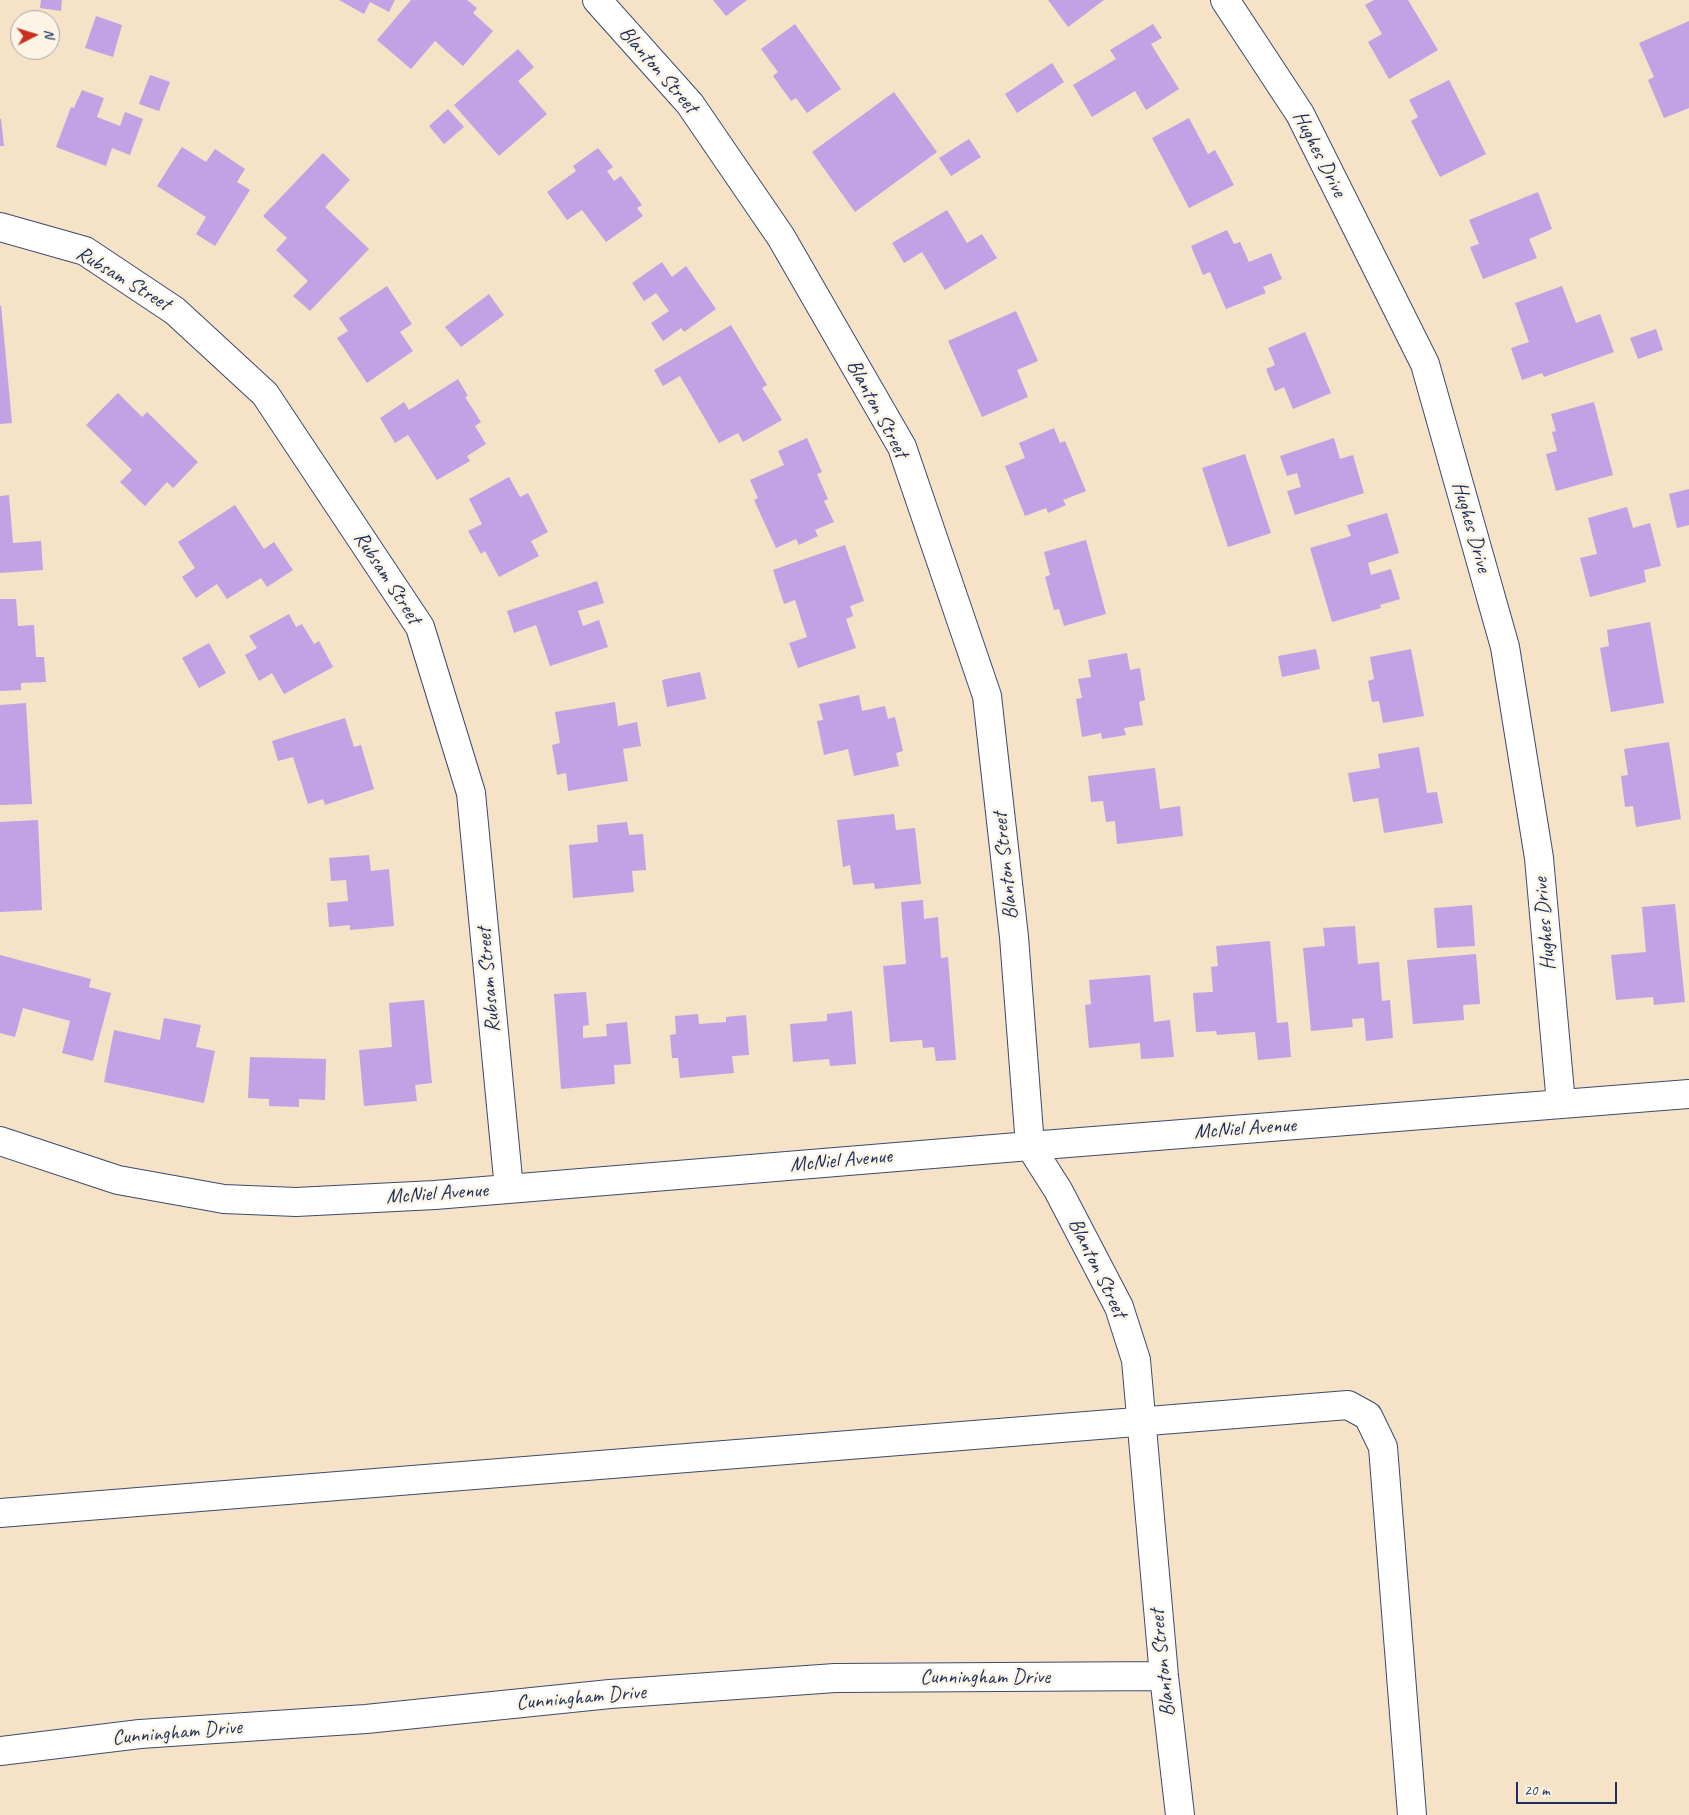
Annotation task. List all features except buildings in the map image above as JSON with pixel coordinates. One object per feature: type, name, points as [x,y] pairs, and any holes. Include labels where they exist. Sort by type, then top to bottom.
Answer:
[{"type":"street","name":"Blanton Street","points":[[597,0],[690,104],[781,238],[902,447],[987,696],[1014,937],[1030,1146],[1058,1190],[1119,1307],[1136,1360],[1164,1676],[1180,1815]]},
{"type":"street","name":"Hughes Drive","points":[[1225,0],[1300,114],[1424,364],[1505,647],[1539,858],[1561,1104]]},
{"type":"street","name":"Rubsam Street","points":[[0,227],[85,251],[175,311],[265,394],[420,627],[471,793],[508,1189]]},
{"type":"street","name":"McNiel Avenue","points":[[0,1141],[118,1180],[224,1199],[296,1202],[435,1196],[1030,1146],[1689,1094]]},
{"type":"street","points":[[0,1513],[1348,1404],[1368,1416],[1383,1447],[1412,1815]]},
{"type":"street","name":"Cunningham Drive","points":[[0,1751],[140,1734],[366,1719],[610,1694],[826,1678],[1164,1676]]}]
